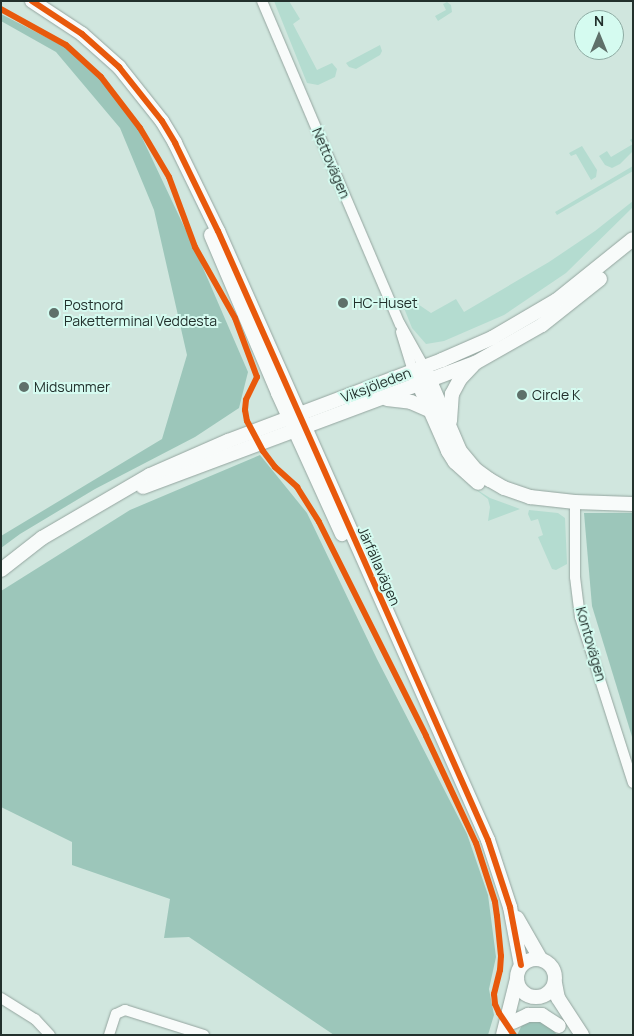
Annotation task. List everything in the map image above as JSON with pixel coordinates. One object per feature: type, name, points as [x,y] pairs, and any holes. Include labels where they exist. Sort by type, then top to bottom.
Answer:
[{"type":"street","name":"Järfällavägen","points":[[32,1],[82,34],[119,67],[162,121],[195,184],[218,231],[294,415],[451,753],[488,840],[510,906],[521,965]]},
{"type":"street","name":"Nettovägen","points":[[262,1],[418,369]]},
{"type":"street","name":"Viksjöleden","points":[[1,570],[42,538],[159,471],[294,415],[418,369],[492,338],[536,313],[577,286],[633,239]]},
{"type":"street","name":"Viksjöleden","points":[[102,502],[301,430],[474,363],[542,325],[633,251]]},
{"type":"street","points":[[452,434],[449,410],[452,394],[460,379],[474,363]]},
{"type":"street","points":[[418,369],[460,451],[476,470],[504,488],[526,496],[575,502],[633,504]]},
{"type":"street","points":[[424,383],[429,410],[456,462],[488,490],[503,498],[529,504],[554,506],[575,502]]},
{"type":"street","points":[[384,398],[411,402],[429,410]]},
{"type":"street","name":"Kontovägen","points":[[575,502],[575,577],[580,617],[633,783]]},
{"type":"street","name":"Järfällavägen","points":[[510,906],[540,958]]},
{"type":"street","points":[[505,1035],[521,965],[529,959],[540,958],[553,968],[558,998],[582,1035]]},
{"type":"street","points":[[517,979],[523,992],[534,997],[562,1030]]},
{"type":"street","points":[[505,1035],[523,1004],[534,997],[550,992],[555,983]]},
{"type":"street","points":[[1,998],[35,1019],[50,1035]]},
{"type":"street","points":[[109,1035],[116,1014],[125,1010],[204,1035]]},
{"type":"street","points":[[513,1022],[528,1015],[542,1015],[562,1030]]},
{"type":"green space","points":[[274,1],[289,1],[300,19],[293,24],[317,70],[332,63],[337,69],[335,77],[318,85],[307,83]]},
{"type":"green space","points":[[447,2],[451,5],[452,12],[438,21],[435,16],[446,10],[443,4]]},
{"type":"green space","points":[[1,14],[71,50],[107,85],[138,129],[197,254],[248,372],[239,408],[195,437],[95,489],[20,534],[1,548],[1,536],[162,439],[187,355],[154,210],[120,128],[56,52],[1,21]]},
{"type":"green space","points":[[380,45],[382,51],[380,55],[356,69],[349,67],[346,63]]},
{"type":"green space","points":[[633,144],[633,151],[620,164],[612,168],[605,165],[599,156],[607,151],[611,157]]},
{"type":"green space","points":[[582,146],[597,170],[596,177],[591,180],[576,154],[571,156],[569,153]]},
{"type":"green space","points":[[633,166],[633,171],[557,215],[555,212]]},
{"type":"green space","points":[[633,201],[633,207],[566,273],[504,315],[444,341],[426,344],[412,328],[402,303],[409,298],[431,313],[456,299],[464,312],[549,262],[595,231]]},
{"type":"green space","points":[[260,455],[307,513],[377,659],[467,834],[488,895],[496,957],[489,989],[494,1015],[488,1035],[334,1035],[189,937],[164,938],[170,899],[72,865],[72,842],[1,807],[1,591],[130,510]]},
{"type":"green space","points":[[471,486],[490,498],[520,509],[488,521],[490,507],[488,499]]},
{"type":"green space","points":[[529,510],[558,513],[565,518],[567,564],[556,570],[552,569],[538,537],[543,535],[538,519],[531,521],[528,514]]},
{"type":"green space","points":[[584,513],[633,513],[633,740],[592,606]]},
{"type":"green space","points":[[533,1019],[547,1023],[557,1035],[517,1035],[524,1021]]},
{"type":"cycle path","points":[[32,1],[82,34],[119,67],[162,121],[175,143],[218,231],[488,840],[510,907],[521,965]]},
{"type":"cycle path","points":[[1,9],[66,45],[101,77],[140,128],[169,177],[195,247],[235,318],[257,377],[246,400],[247,421],[263,451],[275,467],[297,487],[319,522],[426,736],[476,843],[495,902],[497,916],[501,956],[500,970],[494,994],[495,1004],[514,1035]]},
{"type":"place","name":"HC-Huset","points":[[343,303]]},
{"type":"place","name":"Postnord Paketterminal Veddesta","points":[[54,313]]},
{"type":"place","name":"Midsummer","points":[[24,387]]},
{"type":"place","name":"Circle K","points":[[522,395]]}]
